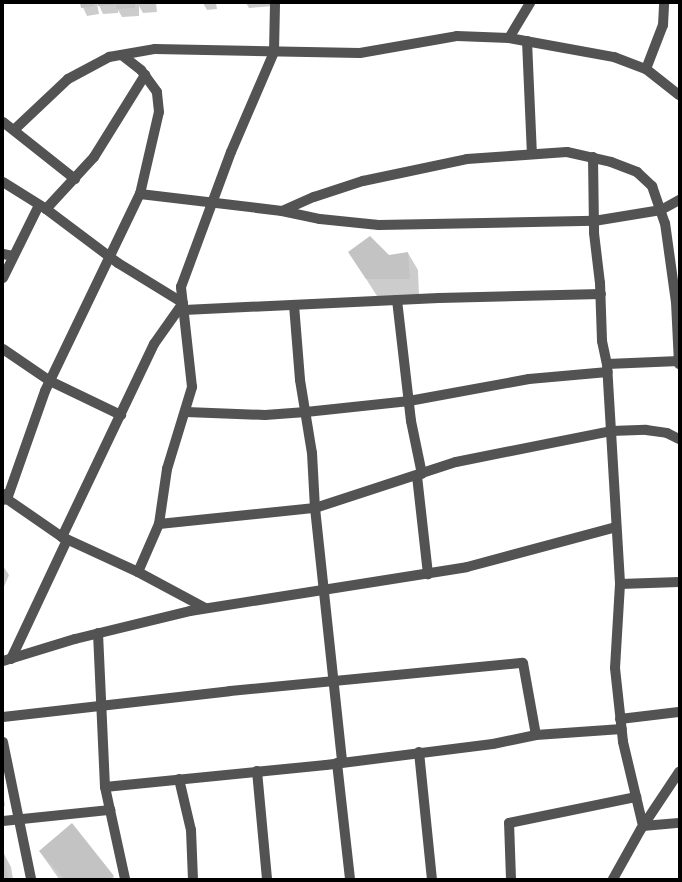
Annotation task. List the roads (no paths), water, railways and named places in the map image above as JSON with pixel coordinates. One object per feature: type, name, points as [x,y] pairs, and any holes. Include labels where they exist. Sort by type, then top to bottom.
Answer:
[{"type":"street","points":[[138,572],[159,524],[167,469],[186,412],[192,387],[181,287],[212,203],[274,52],[275,3]]},
{"type":"street","points":[[509,38],[530,3]]},
{"type":"street","points":[[646,69],[663,25],[664,3]]},
{"type":"street","points":[[15,129],[68,79],[110,57],[155,49],[360,53],[457,36],[509,38],[614,57],[646,69],[679,95]]},
{"type":"street","points":[[527,41],[532,154]]},
{"type":"street","points":[[122,55],[145,75],[157,92],[159,112],[140,194],[108,255],[50,380],[4,497],[65,539],[138,572],[204,608]]},
{"type":"street","points":[[3,278],[8,255],[43,207],[75,179],[94,157],[145,75]]},
{"type":"street","points":[[3,122],[15,129],[75,179]]},
{"type":"street","points":[[186,412],[265,415],[306,412],[408,401],[529,379],[607,368],[679,362],[677,285],[665,223],[652,186],[637,172],[593,157],[567,152],[467,159],[364,181],[314,197],[282,212]]},
{"type":"street","points":[[593,157],[594,221],[601,294],[602,341],[607,368],[620,584],[614,668],[621,724],[643,826]]},
{"type":"street","points":[[3,182],[43,207],[108,255],[183,306],[294,305],[397,300],[601,294]]},
{"type":"street","points":[[140,194],[282,212],[320,219],[379,225],[594,221],[660,210],[679,200]]},
{"type":"street","points":[[397,300],[408,401],[419,475],[428,574]]},
{"type":"street","points":[[294,305],[300,380],[312,453],[315,508],[334,682],[339,762],[350,879]]},
{"type":"street","points":[[7,660],[65,539],[154,344],[183,306]]},
{"type":"street","points":[[3,349],[50,380],[121,415]]},
{"type":"street","points":[[159,524],[315,508],[456,462],[611,431],[646,430],[667,433],[679,439]]},
{"type":"street","points":[[7,660],[98,633],[204,608],[323,591],[468,567],[616,527]]},
{"type":"street","points":[[620,584],[679,582]]},
{"type":"street","points":[[98,633],[100,706],[105,787],[124,879]]},
{"type":"street","points":[[3,717],[230,690],[334,682],[523,664],[536,735]]},
{"type":"street","points":[[105,787],[493,744],[536,735],[621,724],[679,712]]},
{"type":"street","points":[[3,742],[31,879]]},
{"type":"street","points":[[419,752],[432,879]]},
{"type":"street","points":[[257,771],[267,879]]},
{"type":"street","points":[[613,879],[643,826],[679,772]]},
{"type":"street","points":[[179,779],[191,830],[193,879]]},
{"type":"street","points":[[511,879],[509,823],[636,797]]},
{"type":"street","points":[[3,821],[110,810]]},
{"type":"street","points":[[643,826],[679,823]]}]
